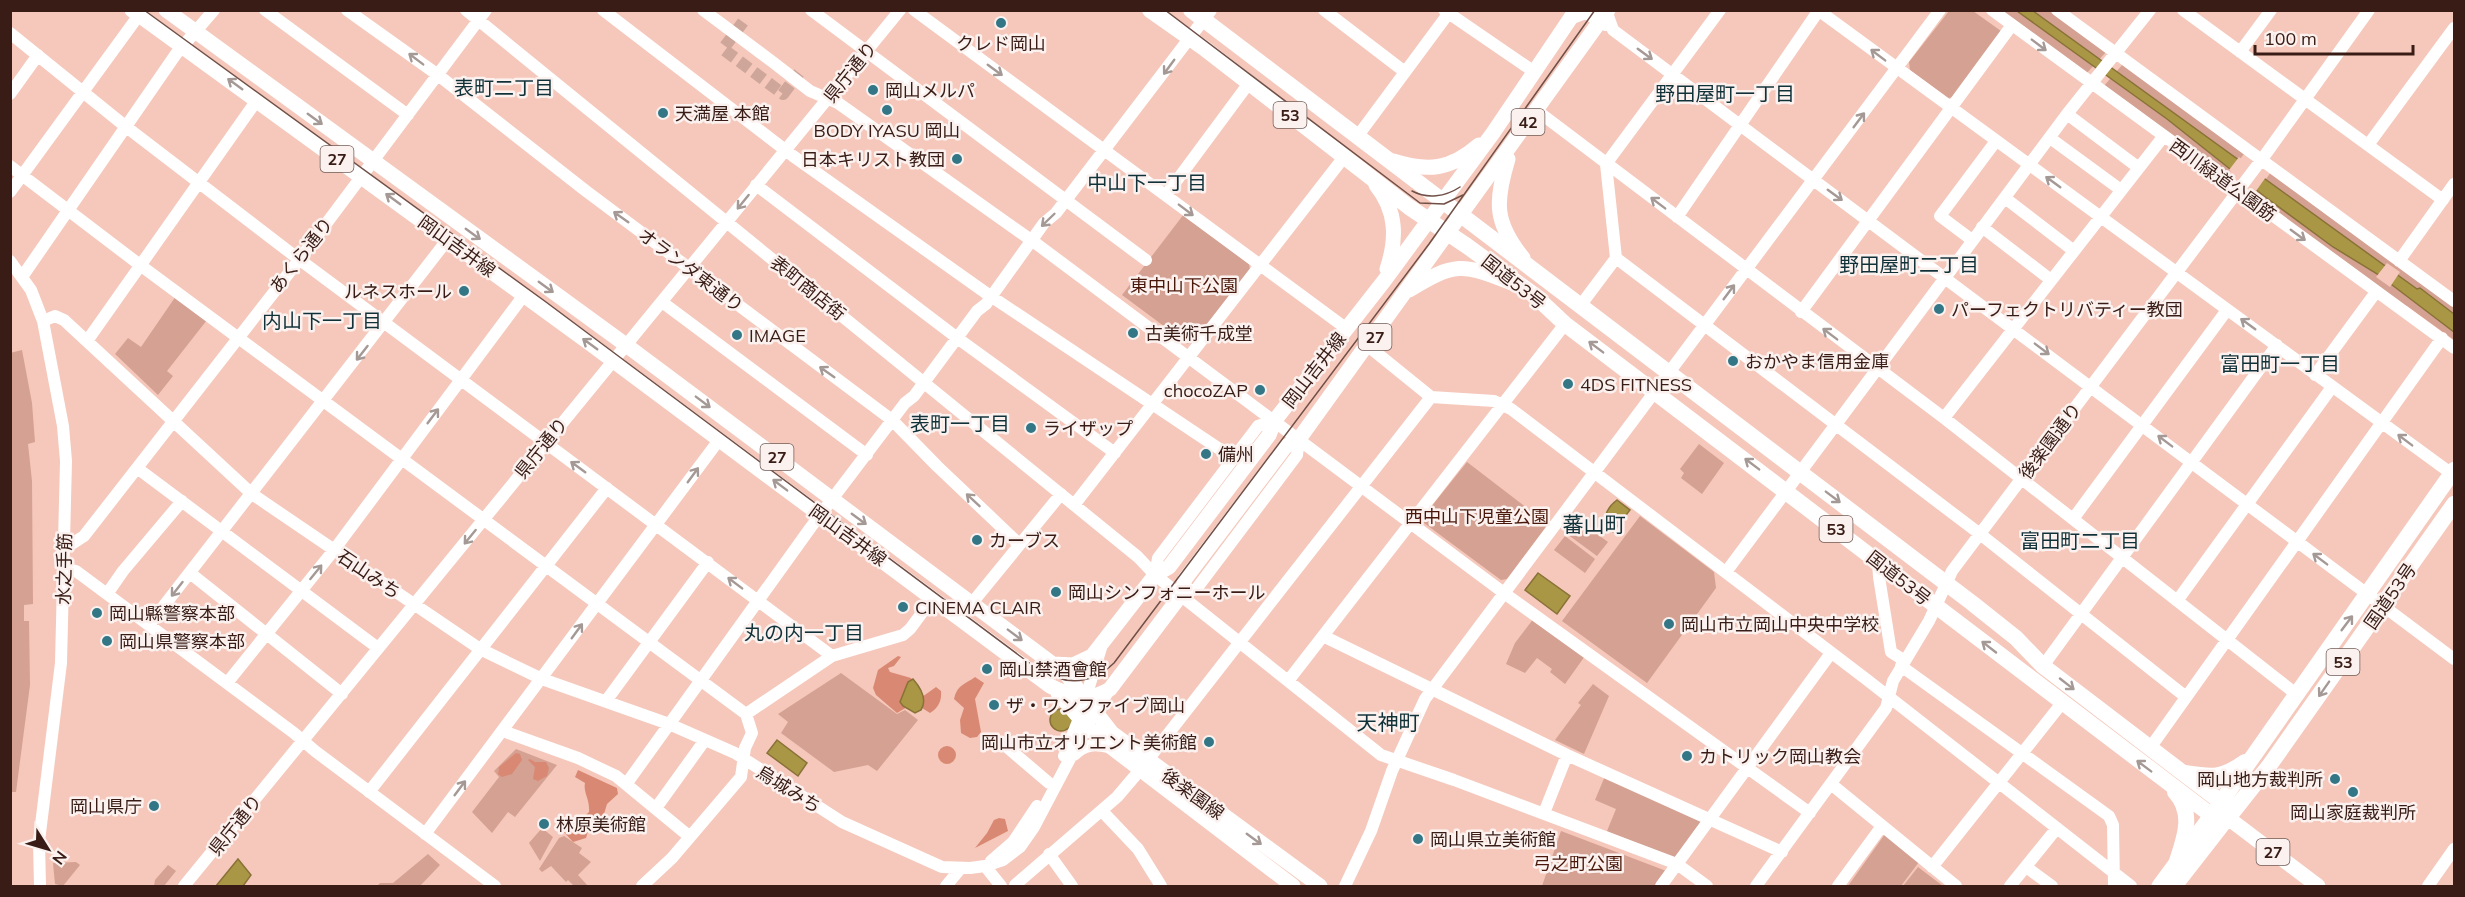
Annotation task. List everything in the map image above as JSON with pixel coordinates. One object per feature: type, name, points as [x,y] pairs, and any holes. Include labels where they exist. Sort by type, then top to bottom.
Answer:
[{"type":"highway","name":"国道53号","points":[[1150,10],[1371,178],[1523,287],[1565,324],[2170,786],[2216,808]]},
{"type":"highway","name":"国道53号","points":[[1202,14],[1384,159],[1800,472],[2016,638],[2043,666],[2183,773],[2228,818],[2270,766],[2454,504]]},
{"type":"highway","name":"国道53号","points":[[2216,808],[2453,472]]},
{"type":"highway","points":[[2183,773],[2208,776],[2226,774],[2252,756]]},
{"type":"highway","points":[[2170,786],[2181,798],[2188,818],[2186,836],[2177,861]]},
{"type":"main road","name":"岡山吉井線","points":[[166,10],[626,345],[1053,664],[1073,665],[1092,656],[1101,647],[1152,571],[1169,567],[1269,435],[1275,420],[1384,281],[1442,202]]},
{"type":"main road","name":"岡山吉井線","points":[[136,13],[613,360],[1050,686],[1065,694],[1085,697]]},
{"type":"main road","name":"42","points":[[1442,202],[1493,133],[1573,15]]},
{"type":"main road","name":"42","points":[[1448,233],[1536,110],[1607,17]]},
{"type":"main road","points":[[1384,159],[1425,169],[1439,167],[1454,163],[1493,133]]},
{"type":"main road","name":"42","points":[[1511,147],[1500,185],[1498,211],[1509,240],[1535,272]]},
{"type":"main road","points":[[1371,178],[1386,197],[1393,222],[1394,246],[1384,281]]},
{"type":"main road","name":"岡山吉井線","points":[[1110,689],[1181,595],[1185,579],[1285,447],[1299,439],[1448,233]]},
{"type":"main road","points":[[1405,293],[1435,274],[1465,268],[1479,269],[1523,287]]},
{"type":"main road","name":"後楽園線","points":[[1053,664],[1074,681],[1095,711],[1111,740]]},
{"type":"main road","name":"後楽園線","points":[[1050,686],[1080,726],[1111,740],[1293,886]]},
{"type":"main road","points":[[1085,697],[1094,697],[1110,689]]},
{"type":"main road","name":"後楽園線","points":[[1144,765],[1319,886]]},
{"type":"main road","points":[[2159,886],[2216,808]]},
{"type":"main road","points":[[2175,886],[2228,818]]},
{"type":"main road","name":"27","points":[[2228,818],[2318,886]]},
{"type":"street","points":[[22,277],[125,126],[183,47],[214,10]]},
{"type":"street","points":[[265,10],[408,115]]},
{"type":"street","name":"オランダ東通り","points":[[347,10],[438,75],[586,191],[892,420],[1016,544]]},
{"type":"street","name":"表町商店街","points":[[466,10],[482,16],[726,222],[1061,494],[1240,643],[1382,755],[1677,864],[1707,886]]},
{"type":"street","points":[[603,10],[785,150],[991,297],[1233,458]]},
{"type":"street","points":[[703,10],[810,92],[838,103],[1031,240],[1504,593],[1810,813]]},
{"type":"street","points":[[811,10],[1146,260]]},
{"type":"street","name":"県庁通り","points":[[184,886],[900,10]]},
{"type":"street","points":[[914,10],[1347,329]]},
{"type":"street","points":[[1324,10],[1405,72]]},
{"type":"street","points":[[1580,306],[1616,258],[1606,164],[1720,10]]},
{"type":"street","points":[[1345,886],[1371,831],[1397,760],[1431,689],[1940,10]]},
{"type":"street","name":"西川緑道公園筋","points":[[1992,10],[2095,79],[2163,137],[2242,186],[2376,292],[2454,348]]},
{"type":"street","points":[[2057,10],[2113,59],[2454,301]]},
{"type":"street","points":[[1726,573],[1972,240],[2067,114],[2150,10]]},
{"type":"street","points":[[2183,10],[2443,200]]},
{"type":"street","points":[[2240,52],[2271,10]]},
{"type":"street","name":"後楽園通り","points":[[1756,886],[1886,708],[1893,681],[1936,606],[1952,572],[2242,186],[2369,10]]},
{"type":"street","points":[[1677,217],[1819,11],[2178,272],[2315,375],[2453,472]]},
{"type":"street","points":[[1357,137],[1448,12],[1533,71]]},
{"type":"street","points":[[10,192],[84,92],[136,13]]},
{"type":"street","points":[[1573,15],[1586,13],[1607,17],[1672,74],[2454,659]]},
{"type":"street","points":[[627,783],[820,515],[892,420],[924,383],[956,337],[991,297],[1031,240],[1066,200],[1190,39],[1202,14]]},
{"type":"street","name":"あくら通り","points":[[64,549],[84,536],[299,260],[482,16]]},
{"type":"street","points":[[1801,312],[2012,25]]},
{"type":"street","points":[[2368,145],[2454,28]]},
{"type":"street","points":[[10,33],[125,126],[299,260],[461,378],[832,656]]},
{"type":"street","points":[[10,93],[38,55]]},
{"type":"street","points":[[1166,195],[1249,83]]},
{"type":"street","points":[[87,341],[257,100]]},
{"type":"street","points":[[1536,110],[1944,418],[2296,694]]},
{"type":"street","points":[[2067,114],[2139,168]]},
{"type":"street","points":[[1944,418],[2163,137]]},
{"type":"street","points":[[2050,138],[2121,190]]},
{"type":"street","points":[[1972,240],[1940,216],[1996,141]]},
{"type":"street","points":[[1074,505],[1344,157]]},
{"type":"street","points":[[10,166],[746,714],[752,733],[745,748],[745,761]]},
{"type":"street","points":[[2399,261],[2454,184]]},
{"type":"street","points":[[756,185],[956,337],[1115,453]]},
{"type":"street","points":[[2005,198],[2074,251]]},
{"type":"street","points":[[1982,227],[2051,280]]},
{"type":"street","points":[[149,625],[448,239]]},
{"type":"street","points":[[1616,258],[1980,534],[2186,698]]},
{"type":"street","name":"水之手筋","points":[[10,261],[39,307],[43,321],[63,426],[66,461],[61,663],[39,841],[40,886]]},
{"type":"street","points":[[2315,375],[2376,292]]},
{"type":"street","points":[[226,683],[334,550],[524,295]]},
{"type":"street","points":[[662,302],[867,455]]},
{"type":"street","points":[[2073,519],[2228,310]]},
{"type":"street","name":"石山みち","points":[[43,321],[55,316],[64,320],[252,494],[480,649],[542,679],[669,724],[735,753],[745,761]]},
{"type":"street","points":[[1288,681],[1565,324]]},
{"type":"street","points":[[2150,748],[2442,338]]},
{"type":"street","points":[[2043,666],[2277,345]]},
{"type":"street","points":[[1368,346],[1431,397],[1447,396],[1502,404],[1594,471],[2131,886]]},
{"type":"street","points":[[2177,601],[2332,387]]},
{"type":"street","points":[[1016,886],[1049,854],[1102,811],[1144,765],[1431,397]]},
{"type":"street","points":[[1152,571],[1158,558],[1258,426],[1275,420]]},
{"type":"street","points":[[425,834],[719,440]]},
{"type":"street","points":[[137,468],[378,648]]},
{"type":"street","points":[[369,792],[607,488]]},
{"type":"street","points":[[972,603],[1016,544],[1061,494]]},
{"type":"street","points":[[107,594],[123,571],[182,501]]},
{"type":"street","points":[[606,701],[708,562]]},
{"type":"street","points":[[1878,562],[1891,652],[2109,816],[2113,825],[2115,886]]},
{"type":"street","points":[[64,568],[76,571],[149,625],[425,834],[481,882],[495,886]]},
{"type":"street","points":[[190,573],[342,694]]},
{"type":"street","points":[[746,714],[832,656],[903,635],[933,598]]},
{"type":"street","points":[[1323,636],[1567,755],[1782,852]]},
{"type":"street","name":"烏城みち","points":[[642,886],[690,837],[741,777],[745,761],[842,822],[942,867],[986,866],[1003,860],[1020,848],[1034,827],[1071,757],[1085,697],[1101,647]]},
{"type":"street","points":[[1661,886],[1831,653]]},
{"type":"street","name":"烏城みち","points":[[986,866],[1013,842],[1064,758],[1080,726],[1095,711],[1110,689]]},
{"type":"street","points":[[1932,867],[2062,703]]},
{"type":"street","points":[[503,731],[578,758],[627,783],[690,837]]},
{"type":"street","points":[[656,808],[705,740]]},
{"type":"street","points":[[1071,757],[1080,749],[1091,744],[1111,740]]},
{"type":"street","points":[[1001,742],[1049,783]]},
{"type":"street","points":[[1544,813],[1567,755]]},
{"type":"street","points":[[1831,784],[1956,886]]},
{"type":"street","points":[[1102,811],[1138,849],[1161,886]]},
{"type":"street","points":[[1838,886],[1882,826]]},
{"type":"street","points":[[2010,886],[2056,828]]},
{"type":"street","points":[[2428,886],[2454,849]]},
{"type":"street","points":[[1049,854],[1072,886]]},
{"type":"street","points":[[986,866],[1001,886]]},
{"type":"street","points":[[2026,867],[2052,886]]},
{"type":"street","points":[[946,886],[961,868]]},
{"type":"green space","points":[[1949,11],[1973,11],[2001,31],[1955,97],[1948,98],[1910,70],[1909,62]]},
{"type":"green space","points":[[2000,11],[2050,11],[2106,52],[2086,74]]},
{"type":"green space","points":[[2123,64],[2244,154],[2227,176],[2103,87]]},
{"type":"green space","points":[[2271,172],[2454,307],[2454,340],[2407,306],[2399,303],[2254,196]]},
{"type":"green space","name":"東中山下公園","points":[[1184,214],[1249,264],[1250,270],[1195,343],[1188,344],[1122,295]]},
{"type":"green space","points":[[176,296],[207,320],[167,371],[173,376],[158,395],[115,354],[128,338],[141,347]]},
{"type":"green space","points":[[22,350],[32,403],[35,442],[28,444],[32,481],[33,604],[24,605],[24,621],[29,621],[30,685],[16,792],[10,792],[10,353]]},
{"type":"green space","points":[[1699,444],[1724,463],[1702,494],[1681,478],[1684,473],[1680,469]]},
{"type":"green space","name":"西中山下児童公園","points":[[1467,462],[1548,524],[1507,579],[1501,580],[1424,523],[1423,517]]},
{"type":"green space","points":[[1640,516],[1714,572],[1716,588],[1647,683],[1562,621]]},
{"type":"green space","points":[[1578,520],[1608,542],[1597,556],[1567,534]]},
{"type":"green space","points":[[1565,536],[1595,559],[1585,573],[1554,550]]},
{"type":"green space","points":[[1534,618],[1585,656],[1565,684],[1550,672],[1552,669],[1537,658],[1525,673],[1506,664],[1515,643]]},
{"type":"green space","points":[[841,673],[897,714],[905,710],[918,720],[877,771],[868,765],[834,772],[781,733],[788,722],[778,714]]},
{"type":"green space","points":[[1593,684],[1609,696],[1584,754],[1555,740],[1581,705],[1578,703]]},
{"type":"green space","points":[[516,749],[557,765],[515,817],[508,812],[492,833],[472,812],[499,777],[494,771]]},
{"type":"green space","points":[[1605,776],[1703,822],[1674,858],[1607,831],[1616,809],[1595,800]]},
{"type":"green space","points":[[542,828],[553,837],[540,861],[529,843]]},
{"type":"green space","name":"弓之町公園","points":[[1561,831],[1669,872],[1658,886],[1542,886]]},
{"type":"green space","points":[[1885,834],[1919,862],[1901,886],[1848,886]]},
{"type":"green space","points":[[564,836],[582,848],[579,853],[591,862],[578,875],[588,886],[574,886],[568,880],[566,882],[551,866],[542,872],[539,869],[559,838]]},
{"type":"green space","points":[[428,854],[440,865],[420,886],[377,886],[380,883],[393,883]]},
{"type":"green space","points":[[76,862],[80,865],[63,886],[55,884],[53,863]]},
{"type":"green space","points":[[168,865],[176,871],[164,886],[154,886],[155,880]]},
{"type":"green space","points":[[1918,867],[1943,886],[1903,886]]},
{"type":"shaded area","points":[[2017,11],[2033,11],[2417,289],[2420,288],[2454,314],[2454,332],[2379,275],[2333,247],[2167,119]]},
{"type":"shaded area","points":[[1617,500],[1630,510],[1613,532],[1607,524],[1606,515]]},
{"type":"shaded area","points":[[1538,573],[1570,596],[1557,614],[1525,590]]},
{"type":"shaded area","points":[[898,656],[901,657],[894,666],[888,668],[890,672],[911,678],[922,697],[936,687],[941,691],[939,704],[930,713],[914,703],[897,713],[876,695],[873,688],[878,670]]},
{"type":"shaded area","points":[[975,677],[984,683],[975,699],[981,732],[977,737],[970,738],[961,733],[960,720],[964,708],[954,699],[959,688]]},
{"type":"shaded area","points":[[913,679],[920,689],[924,702],[921,710],[915,713],[900,702],[908,682]]},
{"type":"shaded area","points":[[1061,709],[1069,712],[1072,720],[1069,728],[1061,731],[1053,728],[1050,720],[1053,712]]},
{"type":"shaded area","points":[[777,740],[807,763],[798,776],[767,753]]},
{"type":"shaded area","points":[[947,746],[953,749],[956,755],[953,761],[947,764],[941,761],[938,755],[941,749]]},
{"type":"shaded area","points":[[516,753],[520,754],[522,760],[512,774],[502,777],[498,774],[499,767]]},
{"type":"shaded area","points":[[528,760],[535,762],[546,762],[549,768],[547,776],[538,781],[533,779],[535,767]]},
{"type":"shaded area","points":[[578,770],[617,788],[618,794],[607,804],[601,824],[588,831],[586,838],[573,842],[564,832],[570,824],[575,825],[589,812],[585,783],[575,777]]},
{"type":"shaded area","points":[[1005,819],[1008,831],[975,848],[994,820]]},
{"type":"shaded area","points":[[238,859],[251,875],[243,886],[216,886]]},
{"type":"pier","points":[[2239,157],[2266,177],[2256,191],[2229,170]]},
{"type":"pier","points":[[2387,263],[2400,272],[2390,287],[2376,277]]},
{"type":"tunnel","points":[[743,22],[723,49],[783,94],[799,73]]},
{"type":"tram line","points":[[144,10],[546,302],[1036,668],[1046,674],[1066,680],[1095,676],[1114,663],[1429,244],[1595,10]]},
{"type":"tram line","points":[[1165,10],[1420,203],[1444,204],[1463,195]]},
{"type":"tram line","points":[[1412,191],[1436,196],[1460,187]]},
{"type":"place","name":"クレド岡山","points":[[1001,23]]},
{"type":"place","name":"岡山メルパ","points":[[873,90]]},
{"type":"place","name":"BODY IYASU 岡山","points":[[887,110]]},
{"type":"place","name":"天満屋 本館","points":[[663,113]]},
{"type":"place","name":"日本キリスト教団","points":[[957,159]]},
{"type":"place","name":"ルネスホール","points":[[464,291]]},
{"type":"place","name":"パーフェクトリバティー教団","points":[[1939,309]]},
{"type":"place","name":"古美術千成堂","points":[[1133,333]]},
{"type":"place","name":"IMAGE","points":[[737,335]]},
{"type":"place","name":"おかやま信用金庫","points":[[1733,361]]},
{"type":"place","name":"4DS FITNESS","points":[[1568,384]]},
{"type":"place","name":"chocoZAP","points":[[1260,390]]},
{"type":"place","name":"ライザップ","points":[[1031,428]]},
{"type":"place","name":"備州","points":[[1206,454]]},
{"type":"place","name":"カーブス","points":[[977,540]]},
{"type":"place","name":"岡山シンフォニーホール","points":[[1056,592]]},
{"type":"place","name":"CINEMA CLAIR","points":[[903,607]]},
{"type":"place","name":"岡山縣警察本部","points":[[97,613]]},
{"type":"place","name":"岡山市立岡山中央中学校","points":[[1669,624]]},
{"type":"place","name":"岡山県警察本部","points":[[107,641]]},
{"type":"place","name":"岡山禁酒會館","points":[[987,669]]},
{"type":"place","name":"ザ・ワンファイブ岡山","points":[[994,705]]},
{"type":"place","name":"岡山市立オリエント美術館","points":[[1209,742]]},
{"type":"place","name":"カトリック岡山教会","points":[[1687,756]]},
{"type":"place","name":"岡山地方裁判所","points":[[2335,779]]},
{"type":"place","name":"岡山家庭裁判所","points":[[2353,792]]},
{"type":"place","name":"岡山県庁","points":[[154,806]]},
{"type":"place","name":"林原美術館","points":[[544,824]]},
{"type":"place","name":"岡山県立美術館","points":[[1418,839]]},
{"type":"district","name":"表町二丁目","points":[[504,87]]},
{"type":"district","name":"野田屋町一丁目","points":[[1725,93]]},
{"type":"district","name":"中山下一丁目","points":[[1147,182]]},
{"type":"district","name":"野田屋町二丁目","points":[[1909,264]]},
{"type":"district","name":"内山下一丁目","points":[[322,320]]},
{"type":"district","name":"富田町一丁目","points":[[2280,363]]},
{"type":"district","name":"表町一丁目","points":[[960,423]]},
{"type":"district","name":"蕃山町","points":[[1594,524]]},
{"type":"district","name":"富田町二丁目","points":[[2080,540]]},
{"type":"district","name":"丸の内一丁目","points":[[804,632]]},
{"type":"district","name":"天神町","points":[[1388,722]]}]
